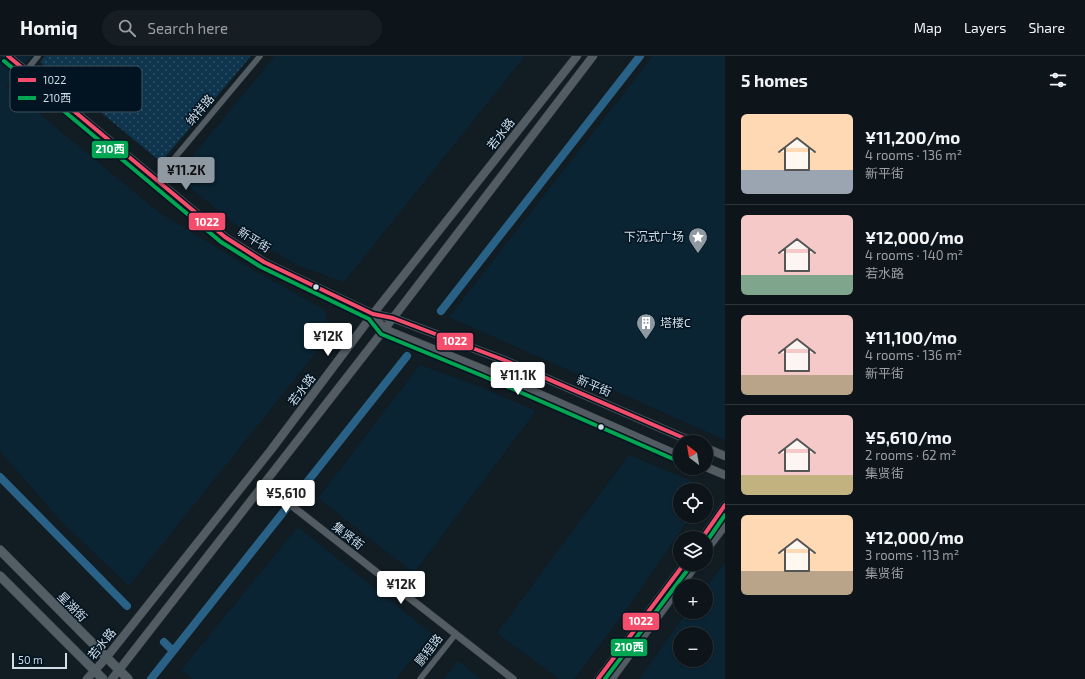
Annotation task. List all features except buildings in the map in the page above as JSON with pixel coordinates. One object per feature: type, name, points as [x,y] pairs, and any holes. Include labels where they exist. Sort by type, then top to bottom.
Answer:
[{"type":"main road","name":"新平街","points":[[8,56],[20,66]]},
{"type":"main road","name":"若水路","points":[[87,679],[106,658],[271,450],[373,314],[578,56]]},
{"type":"main road","name":"若水路","points":[[112,679],[393,318],[593,56]]},
{"type":"main road","name":"新平街","points":[[76,112],[225,237],[264,262],[373,314],[393,318],[504,360],[677,435]]},
{"type":"main road","name":"新平街","points":[[373,314],[384,329]]},
{"type":"main road","points":[[384,329],[485,370],[673,453]]},
{"type":"main road","points":[[713,451],[725,456]]},
{"type":"main road","points":[[713,470],[725,475]]},
{"type":"main road","name":"星湖街","points":[[0,550],[128,679]]},
{"type":"main road","points":[[0,576],[103,679]]},
{"type":"street","points":[[30,66],[38,56]]},
{"type":"street","name":"纳祥路","points":[[157,179],[260,56]]},
{"type":"street","name":"集贤街","points":[[264,484],[454,635],[513,679]]},
{"type":"street","points":[[707,531],[725,505]]},
{"type":"street","points":[[713,542],[725,526]]},
{"type":"street","points":[[598,679],[679,571]]},
{"type":"street","points":[[685,579],[692,571]]},
{"type":"street","points":[[612,679],[673,596]]},
{"type":"street","name":"鹏程路","points":[[420,679],[454,635]]},
{"type":"shaded area","points":[[0,56],[31,56],[23,66],[10,66],[10,81],[6,86],[10,89],[10,112],[37,112],[157,211],[253,270],[325,310],[330,335],[129,586],[61,521],[0,451]]},
{"type":"shaded area","points":[[45,56],[251,56],[161,162],[100,112],[142,112],[142,66],[45,66],[40,62]]},
{"type":"shaded area","points":[[275,56],[525,56],[344,282],[302,267],[259,244],[176,176]]},
{"type":"shaded area","points":[[653,56],[725,56],[725,440],[449,317]]},
{"type":"shaded area","points":[[420,365],[481,387],[536,411],[414,573],[318,498]]},
{"type":"shaded area","points":[[629,455],[673,473],[673,475],[677,475],[696,483],[673,483],[673,523],[686,523],[681,531],[673,531],[673,542],[628,607],[574,679],[559,679],[497,633]]},
{"type":"shaded area","points":[[298,527],[432,634],[396,679],[193,679],[181,670]]},
{"type":"shaded area","points":[[725,563],[725,679],[639,679],[673,632],[673,667],[713,667],[713,627],[676,627],[682,619],[713,619],[712,579]]},
{"type":"shaded area","points":[[458,661],[481,679],[444,679]]},
{"type":"waterway","points":[[441,311],[640,56]]},
{"type":"waterway","points":[[151,679],[407,356]]},
{"type":"waterway","points":[[0,477],[127,606]]},
{"type":"waterway","points":[[164,642],[173,651]]},
{"type":"transit line","name":"1022","points":[[8,56],[20,66]]},
{"type":"transit line","name":"210西","points":[[4,61],[10,66]]},
{"type":"transit line","name":"210西","points":[[65,112],[221,242],[261,267],[369,319],[381,334],[483,376],[673,459]]},
{"type":"transit line","name":"1022","points":[[75,112],[225,237],[264,262],[373,314],[393,318],[504,360],[677,435]]},
{"type":"transit line","name":"1022","points":[[707,531],[725,505]]},
{"type":"transit line","name":"210西","points":[[713,532],[725,515]]},
{"type":"transit line","name":"1022","points":[[598,679],[679,571]]},
{"type":"transit line","name":"210西","points":[[605,679],[687,571]]},
{"type":"place","name":"下沉式广场","points":[[698,254]]},
{"type":"place","name":"塔楼C","points":[[646,340]]}]
